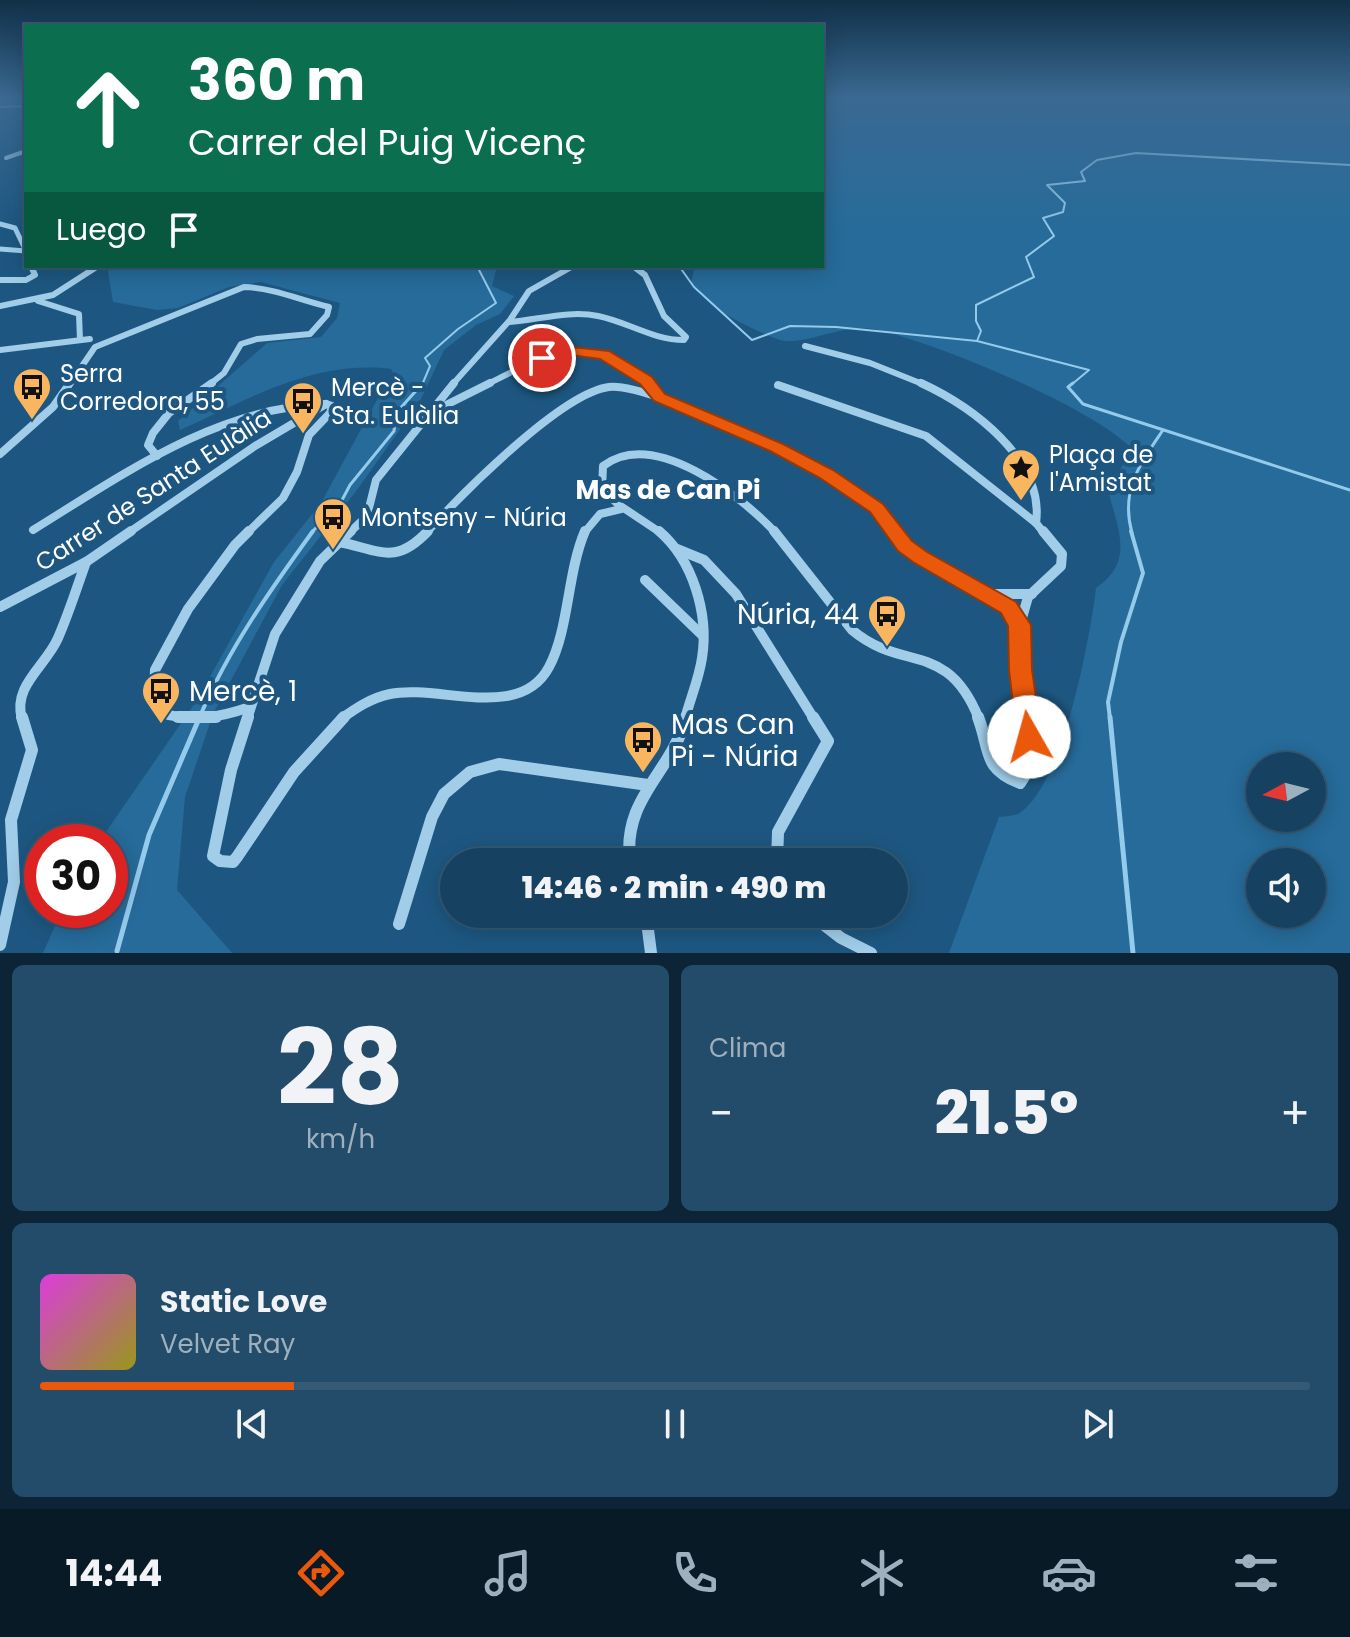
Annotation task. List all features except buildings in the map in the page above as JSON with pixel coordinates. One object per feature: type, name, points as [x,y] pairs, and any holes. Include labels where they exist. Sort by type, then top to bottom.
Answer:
[{"type":"street","points":[[0,162],[17,151]]},
{"type":"street","points":[[6,158],[24,152]]},
{"type":"street","points":[[0,224],[13,226],[24,246]]},
{"type":"street","points":[[19,235],[24,231]]},
{"type":"street","points":[[0,249],[24,251]]},
{"type":"street","points":[[0,280],[33,277],[31,268]]},
{"type":"street","points":[[0,306],[38,301],[67,291],[96,268]]},
{"type":"street","points":[[569,268],[529,291],[509,322],[376,480],[367,516],[320,561],[280,625],[231,770],[213,856],[227,863],[233,862],[245,850],[258,824],[298,768],[343,715],[359,706],[394,691],[421,689],[484,697],[524,695],[541,682],[562,637],[564,597],[573,561],[591,522],[603,510],[622,509]]},
{"type":"street","points":[[509,322],[585,314],[623,322],[672,340],[684,340],[686,337],[658,308],[645,275],[636,268]]},
{"type":"street","points":[[0,454],[53,407],[95,347],[244,287],[268,288],[289,298],[329,307],[327,315],[310,334],[252,340],[238,346],[224,373],[185,399],[155,429],[148,445],[157,456]]},
{"type":"street","points":[[38,301],[79,314],[80,340]]},
{"type":"street","points":[[0,350],[119,338]]},
{"type":"street","points":[[90,339],[95,347]]},
{"type":"street","points":[[805,346],[872,363],[907,376],[966,407],[982,419],[1017,453],[1028,474],[1039,508],[1036,523]]},
{"type":"street","points":[[433,411],[525,365],[571,351],[604,355],[646,380],[659,398]]},
{"type":"street","points":[[775,848],[779,828],[824,756],[828,741],[736,594],[704,560],[676,548],[643,519],[622,509],[602,489],[600,477],[603,466],[610,459],[633,454],[674,462],[713,480],[748,503],[785,542],[856,634],[877,647],[920,658],[949,671],[979,718],[989,758],[1000,775],[1020,783],[1031,767],[1033,756],[1025,719],[1020,625],[1032,594],[1061,566],[1062,554],[1036,523],[926,436],[778,385]]},
{"type":"street","points":[[340,542],[397,554],[412,548],[465,491],[573,399],[608,387],[630,388],[777,447],[826,474],[876,508],[905,546],[935,568],[1008,608],[1020,625]]},
{"type":"street","points":[[33,530],[157,456],[252,415],[300,404],[332,406],[330,413],[309,435],[297,472],[283,498],[215,569],[188,609],[155,670],[154,698],[160,713],[187,722],[227,716],[250,707]]},
{"type":"street","name":"Carrer de Santa Eulàlia","points":[[0,607],[86,562],[255,446],[326,404]]},
{"type":"street","points":[[626,848],[630,821],[662,760],[679,740],[703,657],[695,587],[676,548]]},
{"type":"street","points":[[0,945],[14,882],[11,820],[32,750],[18,706],[28,681],[57,642],[86,562]]},
{"type":"street","points":[[645,580],[703,636]]},
{"type":"street","points":[[985,593],[1032,594]]},
{"type":"street","points":[[399,924],[432,817],[444,794],[470,772],[499,764],[648,785]]},
{"type":"street","points":[[648,928],[651,953]]},
{"type":"street","points":[[828,928],[871,953]]},
{"type":"shaded area","points":[[824,142],[1350,142],[1350,953],[949,953],[999,817],[1018,814],[1034,799],[1061,744],[1081,674],[1096,588],[1108,578],[1120,556],[1119,531],[1108,490],[1132,449],[1084,414],[1049,396],[932,347],[864,328],[801,340],[780,340],[743,324],[709,303],[691,283],[695,268],[824,268]]},
{"type":"shaded area","points":[[112,268],[496,268],[492,286],[514,296],[500,314],[476,325],[444,350],[420,401],[357,490],[282,585],[213,714],[185,797],[177,890],[232,953],[43,953],[54,928],[128,928],[128,824],[111,824],[197,700],[274,562],[321,503],[378,398],[395,378],[391,369],[363,368],[309,376],[282,384],[180,430],[178,421],[267,343],[321,337],[337,318],[340,303],[261,282],[229,287],[178,308],[157,310],[113,302],[108,271]]},
{"type":"waterway","points":[[977,341],[981,331],[976,321],[976,305],[1034,277],[1026,257],[1054,236],[1043,218],[1063,212],[1065,203],[1047,185],[1085,181],[1081,172],[1097,160],[1136,153],[1350,165]]},
{"type":"waterway","points":[[423,383],[430,366],[425,358],[458,329],[496,303],[478,268]]},
{"type":"waterway","points":[[680,268],[694,287],[752,340],[790,326],[836,327],[977,341]]},
{"type":"waterway","points":[[977,341],[1089,370],[1071,385]]},
{"type":"waterway","points":[[311,533],[341,502],[350,485],[394,431],[396,413],[423,383]]},
{"type":"waterway","points":[[1073,383],[1068,387],[1083,404],[1350,490]]},
{"type":"waterway","points":[[1132,533],[1130,490],[1140,466],[1163,430]]},
{"type":"waterway","points":[[201,714],[238,642],[313,531]]},
{"type":"waterway","points":[[1110,719],[1108,702],[1121,642],[1143,573],[1131,531]]},
{"type":"waterway","points":[[1110,717],[1133,953]]},
{"type":"waterway","points":[[117,951],[149,835],[198,721]]},
{"type":"place","name":"Serra Corredora, 55","points":[[32,421]]},
{"type":"place","name":"Mercè - Sta. Eulàlia","points":[[303,435]]},
{"type":"place","name":"Plaça de l'Amistat","points":[[1021,502]]},
{"type":"place","name":"Montseny - Núria","points":[[333,551]]},
{"type":"place","name":"Núria, 44","points":[[887,648]]},
{"type":"place","name":"Mercè, 1","points":[[161,725]]},
{"type":"place","name":"Mas Can Pi - Núria","points":[[643,774]]},
{"type":"district","name":"Mas de Can Pi","points":[[668,490]]},
{"type":"route","points":[[542,358],[562,352],[594,351],[646,380],[657,391],[659,398],[777,447],[861,496],[876,508],[905,546],[935,568],[1008,608],[1020,625],[1021,670],[1029,737]]}]
